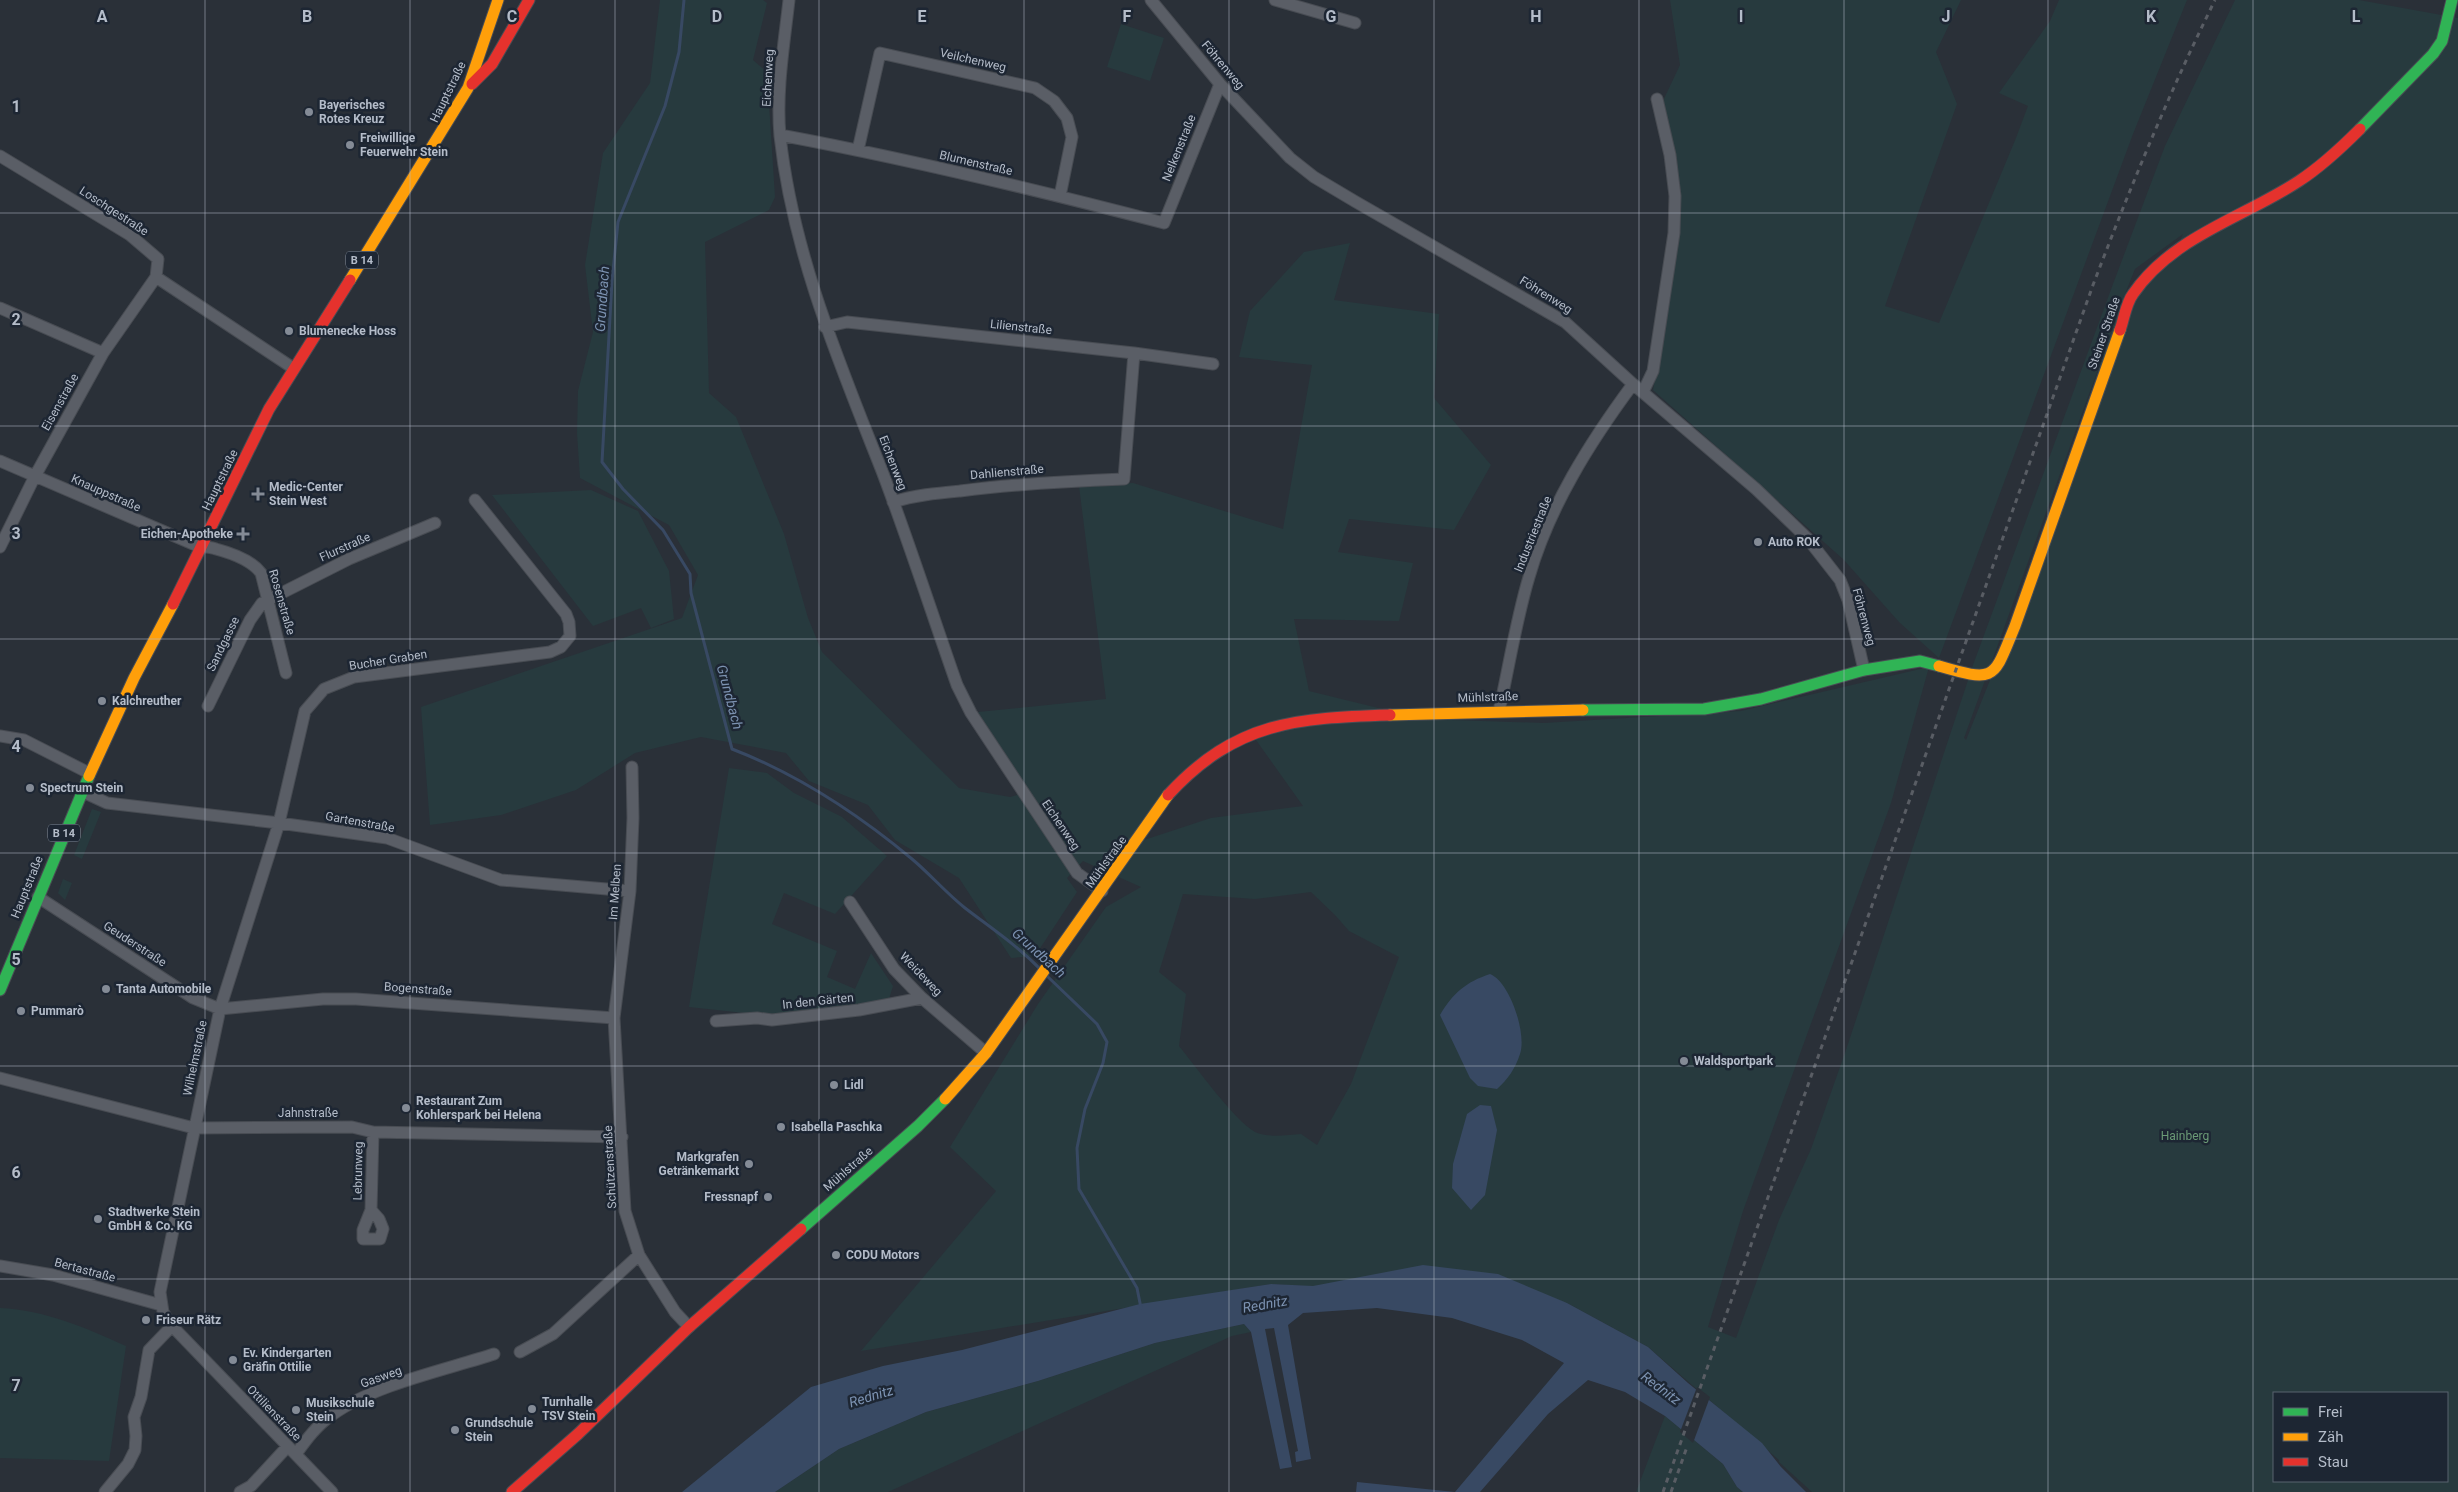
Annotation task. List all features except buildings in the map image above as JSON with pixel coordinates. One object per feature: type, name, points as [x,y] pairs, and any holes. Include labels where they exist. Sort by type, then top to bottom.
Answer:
[{"type":"street","name":"Hauptstraße","points":[[0,990],[89,773],[134,678],[202,548],[269,409],[293,368],[431,153],[468,88],[498,0]]},
{"type":"street","points":[[468,88],[492,64],[529,0]]},
{"type":"street","name":"Eichenweg","points":[[789,0],[781,66],[780,135],[798,238],[826,326],[893,502],[957,685],[971,712],[1076,872],[1102,891]]},
{"type":"street","points":[[1275,0],[1355,23]]},
{"type":"street","name":"Steiner Straße","points":[[1920,661],[1973,676],[1988,675],[1999,664],[2015,626],[2132,295],[2159,264],[2191,239],[2298,182],[2328,161],[2433,54],[2442,40],[2452,0]]},
{"type":"street","name":"Föhrenweg","points":[[1156,2],[1220,84],[1290,158],[1314,177],[1565,322],[1633,384],[1756,489],[1808,539],[1840,580],[1848,600],[1864,670]]},
{"type":"street","name":"Veilchenweg","points":[[858,150],[880,53],[1021,84],[1044,93],[1058,104],[1067,118],[1071,143],[1060,196]]},
{"type":"street","name":"Nelkenstraße","points":[[1164,223],[1220,84]]},
{"type":"street","points":[[1643,392],[1653,371],[1674,233],[1675,196],[1670,155],[1657,98]]},
{"type":"street","name":"Blumenstraße","points":[[780,135],[858,150],[1060,196],[1164,223]]},
{"type":"street","name":"Loschgestraße","points":[[0,156],[130,235],[158,259],[156,277]]},
{"type":"street","points":[[156,277],[293,368]]},
{"type":"street","name":"Eisenstraße","points":[[0,547],[35,476],[103,353],[156,277]]},
{"type":"street","points":[[0,308],[103,353]]},
{"type":"street","name":"Lilienstraße","points":[[826,326],[847,322],[1134,353],[1213,364]]},
{"type":"street","name":"Dahlienstraße","points":[[893,502],[908,497],[989,487],[1124,479],[1134,353]]},
{"type":"street","name":"Industriestraße","points":[[1500,711],[1529,577],[1554,513],[1602,426],[1633,384]]},
{"type":"street","name":"Knauppstraße","points":[[0,461],[202,548]]},
{"type":"street","name":"Bucher Graben","points":[[278,823],[305,711],[324,689],[354,677],[550,652],[567,642],[571,630],[566,614],[475,500]]},
{"type":"street","name":"Flurstraße","points":[[268,600],[348,559],[435,523]]},
{"type":"street","name":"Rosenstraße","points":[[202,548],[215,548],[256,566],[261,574],[286,673]]},
{"type":"street","name":"Sandgasse","points":[[208,706],[250,620],[259,606],[268,600]]},
{"type":"street","name":"Mühlstraße","points":[[512,1492],[578,1434],[689,1328],[918,1126],[960,1084],[1047,969],[1169,794],[1197,766],[1222,749],[1267,728],[1293,720],[1322,716],[1500,711],[1704,709],[1761,699],[1864,670],[1920,661]]},
{"type":"street","points":[[0,736],[24,740],[89,773]]},
{"type":"street","name":"Im Melben","points":[[614,1018],[630,891],[633,818],[632,767]]},
{"type":"street","name":"Gartenstraße","points":[[81,791],[107,804],[278,823],[387,838],[501,880],[630,891]]},
{"type":"street","name":"Wilhelmstraße","points":[[161,1305],[160,1292],[175,1230],[194,1128],[220,1009],[278,823]]},
{"type":"street","name":"Geuderstraße","points":[[38,896],[193,998],[220,1009]]},
{"type":"street","name":"Weideweg","points":[[850,902],[894,969],[922,998],[986,1052]]},
{"type":"street","points":[[0,958],[11,963]]},
{"type":"street","name":"In den Gärten","points":[[716,1021],[757,1018],[772,1020],[859,1010],[922,998]]},
{"type":"street","name":"Bogenstraße","points":[[220,1009],[323,999],[356,999],[614,1018]]},
{"type":"street","name":"Schützenstraße","points":[[614,1018],[625,1211],[639,1255],[675,1312],[689,1328]]},
{"type":"street","name":"Jahnstraße","points":[[0,1078],[194,1128],[352,1127],[373,1132],[622,1137]]},
{"type":"street","name":"Lebrunweg","points":[[371,1210],[373,1132]]},
{"type":"street","points":[[520,1352],[553,1334],[639,1255]]},
{"type":"street","name":"Bertastraße","points":[[0,1266],[53,1276],[161,1305]]},
{"type":"street","name":"Ottilienstraße","points":[[161,1305],[166,1318],[172,1326],[332,1492]]},
{"type":"street","points":[[105,1492],[128,1464],[135,1450],[134,1417],[141,1397],[150,1350],[172,1326]]},
{"type":"street","name":"Gasweg","points":[[240,1492],[251,1486],[319,1425],[346,1406],[380,1390],[494,1354]]},
{"type":"green space","name":"Hainberg","points":[[660,0],[763,0],[767,3],[753,60],[767,72],[775,197],[769,210],[705,242],[709,393],[736,417],[784,534],[808,618],[822,652],[959,788],[1010,797],[1028,792],[978,712],[1106,699],[1079,486],[1133,483],[1283,529],[1312,365],[1239,357],[1250,311],[1304,252],[1350,243],[1334,300],[1439,314],[1434,398],[1491,465],[1454,530],[1349,519],[1338,552],[1413,563],[1399,621],[1294,619],[1309,691],[1423,719],[1544,723],[1741,711],[1929,667],[1891,803],[1743,1211],[1708,1327],[1736,1338],[1779,1220],[1811,1149],[1846,1050],[1973,665],[2113,284],[2165,146],[2235,0],[2359,0],[2458,18],[2458,1492],[1812,1492],[1779,1460],[1648,1347],[1567,1303],[1271,1284],[861,1351],[996,1191],[950,1147],[1038,1004],[1106,907],[1141,887],[1083,861],[1067,878],[1077,892],[1035,956],[1011,958],[959,878],[895,840],[868,805],[809,781],[786,753],[701,737],[635,753],[576,790],[501,815],[430,825],[421,707],[682,618],[698,575],[669,525],[580,478],[577,433],[578,391],[593,332],[585,265],[603,153],[650,83]],"holes":[[[2183,234],[2172,259],[2125,294],[2135,269]],[[2104,353],[2016,615],[1966,740],[1964,738]],[[1251,733],[1303,806],[1211,818],[1144,840],[1172,794]],[[1311,892],[1349,931],[1399,957],[1351,1084],[1317,1145],[1301,1134],[1271,1136],[1255,1132],[1246,1126],[1226,1105],[1179,1046],[1186,994],[1159,972],[1183,894],[1255,899]]]},
{"type":"green space","points":[[1670,0],[1961,0],[1936,52],[1957,104],[1885,306],[1939,323],[2028,106],[1999,93],[2050,21],[2059,0],[2187,0],[2133,134],[1939,658],[1899,622],[1843,559],[1653,390],[1675,266],[1680,190],[1662,103],[1680,65]]},
{"type":"green space","points":[[1121,24],[1164,38],[1150,81],[1107,67]]},
{"type":"green space","points":[[591,490],[638,511],[669,571],[674,619],[651,628],[641,608],[593,626],[492,495]]},
{"type":"green space","points":[[729,768],[767,773],[794,793],[842,817],[887,856],[835,914],[784,893],[772,924],[837,951],[827,977],[855,989],[871,953],[893,986],[889,999],[832,1008],[763,1015],[689,1007]]},
{"type":"green space","points":[[92,809],[101,812],[82,859],[74,855]]},
{"type":"green space","points":[[63,879],[72,883],[65,900],[58,893]]},
{"type":"green space","points":[[0,1308],[17,1309],[49,1316],[126,1346],[109,1461],[0,1458]]},
{"type":"green space","points":[[1244,1324],[1251,1332],[1232,1336],[888,1492],[775,1492],[839,1449],[926,1412],[1038,1381],[1155,1343]]},
{"type":"green space","points":[[1665,1416],[1723,1464],[1737,1487],[1743,1492],[1636,1492]]},
{"type":"water","points":[[1490,974],[1504,987],[1510,998],[1519,1022],[1522,1045],[1516,1064],[1497,1089],[1478,1086],[1470,1078],[1440,1015],[1450,1000],[1461,989]]},
{"type":"water","points":[[1480,1105],[1491,1106],[1497,1130],[1485,1195],[1471,1210],[1452,1188],[1453,1164],[1467,1114]]},
{"type":"water","name":"Rednitz","points":[[1423,1265],[1498,1274],[1567,1303],[1648,1347],[1688,1383],[1762,1443],[1781,1467],[1806,1492],[1743,1492],[1737,1487],[1723,1464],[1665,1416],[1625,1392],[1588,1380],[1548,1414],[1480,1492],[1455,1492],[1564,1363],[1522,1340],[1452,1318],[1377,1308],[1303,1313],[1288,1325],[1311,1459],[1296,1462],[1295,1452],[1298,1451],[1274,1328],[1265,1329],[1292,1467],[1280,1469],[1251,1332],[1244,1324],[1155,1343],[1038,1381],[926,1412],[839,1449],[775,1492],[682,1492],[811,1387],[883,1366],[962,1350],[1140,1304],[1271,1284],[1313,1286]]},
{"type":"water","points":[[1357,1482],[1455,1492],[1356,1492]]},
{"type":"pier","points":[[1697,1387],[1710,1397],[1693,1443],[1680,1432]]},
{"type":"waterway","name":"Grundbach","points":[[684,0],[679,52],[665,106],[618,222],[612,281],[602,462],[623,489],[663,530],[690,574],[691,593],[732,749],[780,770],[826,796],[870,826],[912,859],[958,902],[1014,945],[1041,970]]},
{"type":"waterway","name":"Grundbach","points":[[1047,976],[1097,1024],[1107,1042],[1103,1063],[1085,1109],[1077,1148],[1079,1189],[1137,1288],[1141,1308]]},
{"type":"railway","points":[[1663,1492],[2093,285],[2151,141],[2215,0]]},
{"type":"railway","points":[[1671,1492],[1687,1447]]},
{"type":"traffic: fast","points":[[2360,129],[2433,54],[2442,41],[2452,0]]},
{"type":"traffic: fast","points":[[1583,710],[1704,709],[1761,699],[1864,670],[1920,661],[1939,666]]},
{"type":"traffic: fast","points":[[0,990],[89,776]]},
{"type":"traffic: fast","points":[[801,1229],[918,1126],[945,1099]]},
{"type":"traffic: slow","points":[[350,280],[468,88],[498,0]]},
{"type":"traffic: slow","points":[[1939,666],[1983,675],[1997,666],[2002,657],[2015,626],[2120,330]]},
{"type":"traffic: slow","points":[[89,776],[134,678],[173,604]]},
{"type":"traffic: slow","points":[[1390,715],[1583,710]]},
{"type":"traffic: slow","points":[[945,1099],[986,1053],[1168,795]]},
{"type":"traffic: jam","points":[[472,84],[492,64],[529,0]]},
{"type":"traffic: jam","points":[[2120,330],[2127,306],[2133,294],[2149,274],[2168,257],[2210,230],[2299,181],[2331,157],[2360,129]]},
{"type":"traffic: jam","points":[[173,604],[269,409],[350,280]]},
{"type":"traffic: jam","points":[[1168,795],[1193,770],[1218,752],[1244,738],[1270,728],[1326,718],[1390,715]]},
{"type":"traffic: jam","points":[[512,1492],[578,1434],[689,1327],[801,1229]]},
{"type":"place","name":"Bayerisches Rotes Kreuz","points":[[309,112]]},
{"type":"place","name":"Freiwillige Feuerwehr Stein","points":[[350,145]]},
{"type":"place","name":"Blumenecke Hoss","points":[[289,331]]},
{"type":"place","name":"Medic-Center Stein West","points":[[258,494]]},
{"type":"place","name":"Eichen-Apotheke","points":[[243,534]]},
{"type":"place","name":"Auto ROK","points":[[1758,542]]},
{"type":"place","name":"Kalchreuther","points":[[102,701]]},
{"type":"place","name":"Spectrum Stein","points":[[30,788]]},
{"type":"place","name":"Tanta Automobile","points":[[106,989]]},
{"type":"place","name":"Pummarò","points":[[21,1011]]},
{"type":"place","name":"Waldsportpark","points":[[1684,1061]]},
{"type":"place","name":"Lidl","points":[[834,1085]]},
{"type":"place","name":"Restaurant Zum Kohlerspark bei Helena","points":[[406,1108]]},
{"type":"place","name":"Isabella Paschka","points":[[781,1127]]},
{"type":"place","name":"Markgrafen Getränkemarkt","points":[[749,1164]]},
{"type":"place","name":"Fressnapf","points":[[768,1197]]},
{"type":"place","name":"Stadtwerke Stein GmbH & Co. KG","points":[[98,1219]]},
{"type":"place","name":"CODU Motors","points":[[836,1255]]},
{"type":"place","name":"Friseur Rätz","points":[[146,1320]]},
{"type":"place","name":"Ev. Kindergarten Gräfin Ottilie","points":[[233,1360]]},
{"type":"place","name":"Turnhalle TSV Stein","points":[[532,1409]]},
{"type":"place","name":"Musikschule Stein","points":[[296,1410]]},
{"type":"place","name":"Grundschule Stein","points":[[455,1430]]}]
